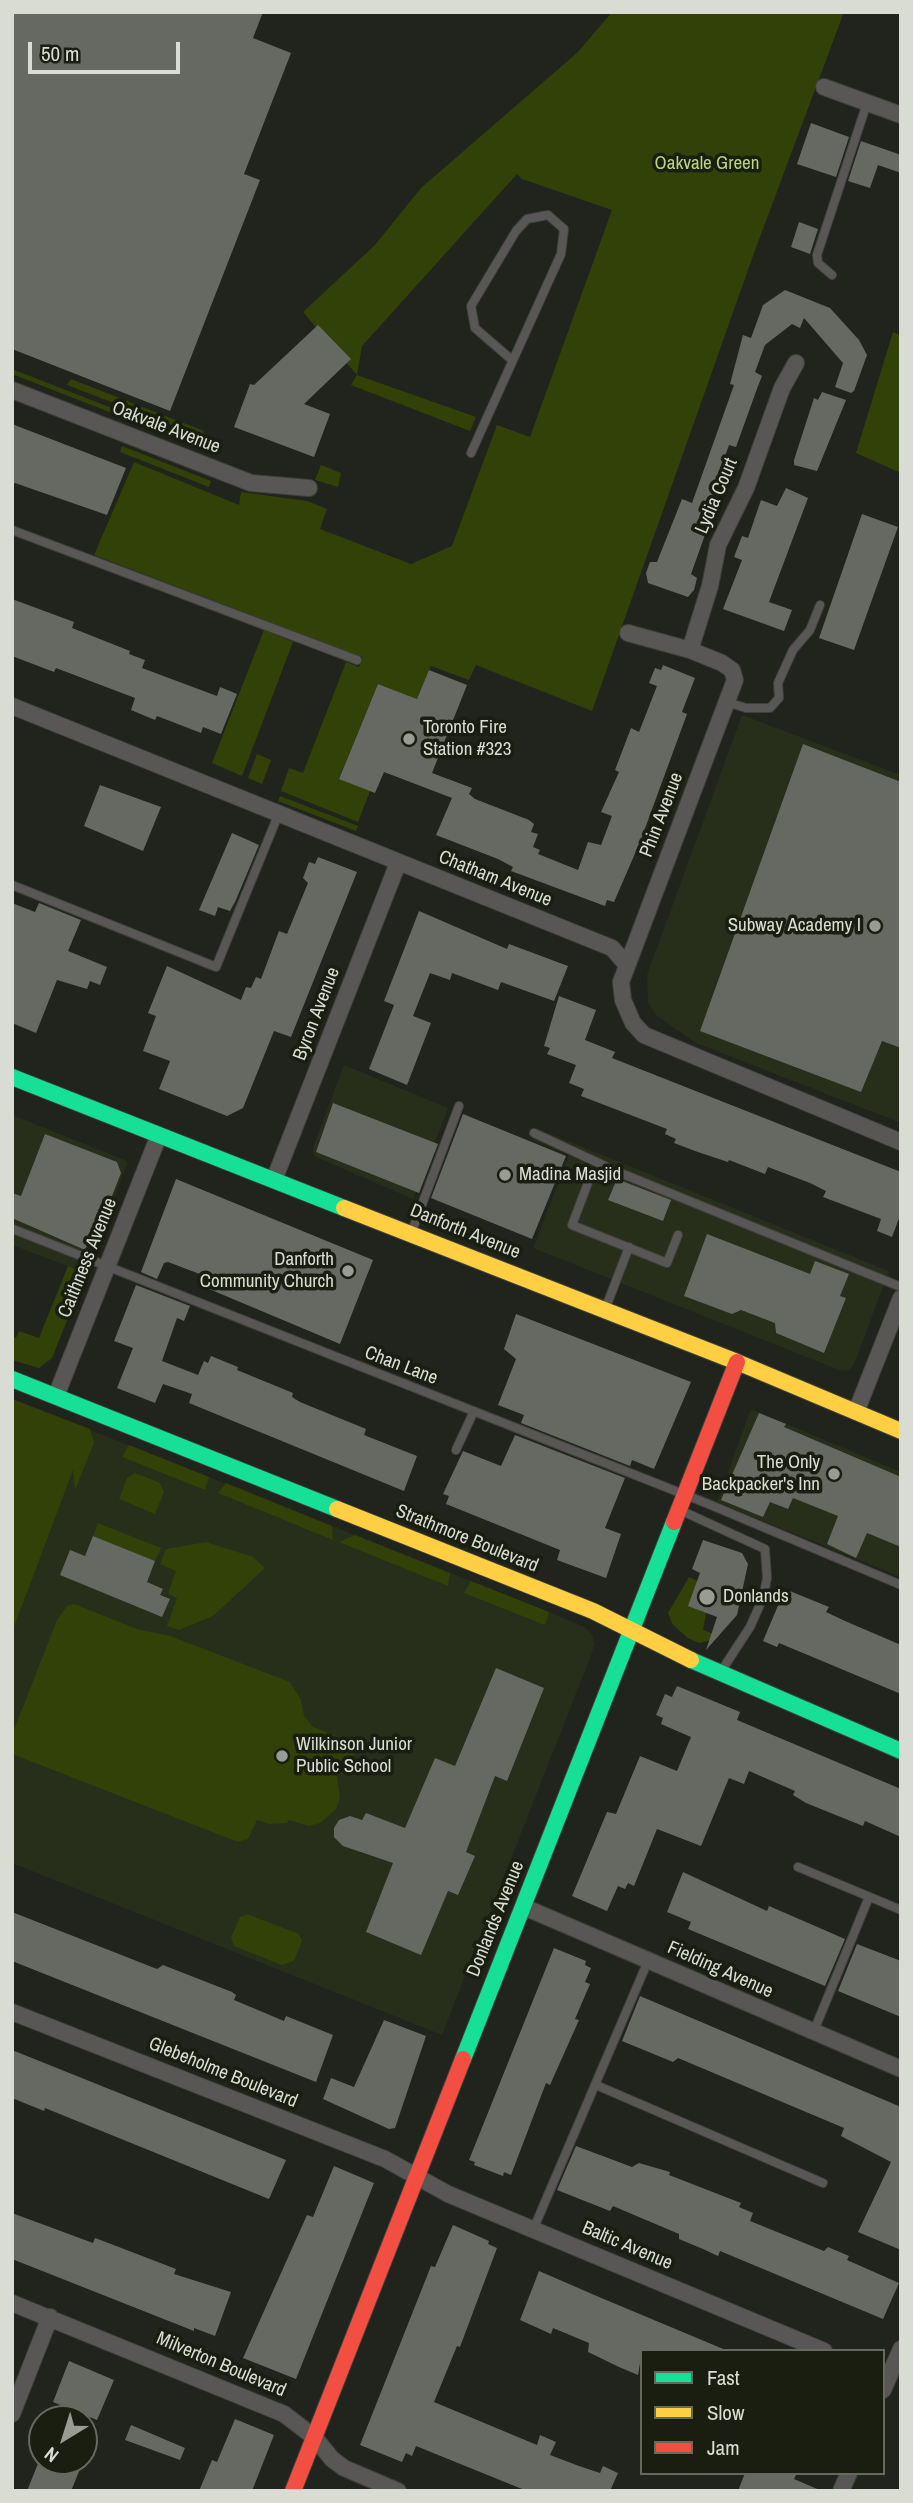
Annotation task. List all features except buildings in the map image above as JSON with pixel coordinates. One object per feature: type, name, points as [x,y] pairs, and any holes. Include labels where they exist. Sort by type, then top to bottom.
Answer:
[{"type":"street","points":[[824,87],[901,116]]},
{"type":"street","name":"Lydia Court","points":[[690,650],[710,586],[718,545],[746,488],[782,388],[796,363]]},
{"type":"street","name":"Oakvale Avenue","points":[[12,390],[251,483],[309,488]]},
{"type":"street","points":[[628,633],[690,650]]},
{"type":"street","name":"Phin Avenue","points":[[627,965],[735,680],[732,670],[690,650]]},
{"type":"street","name":"Chatham Avenue","points":[[12,706],[612,948],[627,965]]},
{"type":"street","name":"Byron Avenue","points":[[274,1180],[398,863]]},
{"type":"street","points":[[627,965],[621,982],[623,1000],[633,1023],[644,1035],[901,1142]]},
{"type":"street","name":"Danforth Avenue","points":[[12,1077],[737,1362],[901,1431]]},
{"type":"street","name":"Caithness Avenue","points":[[56,1396],[159,1135]]},
{"type":"street","points":[[856,1412],[901,1298]]},
{"type":"street","name":"Donlands Avenue","points":[[293,2491],[737,1362]]},
{"type":"street","name":"Strathmore Boulevard","points":[[12,1379],[593,1611],[630,1632],[720,1673],[901,1751]]},
{"type":"street","name":"Fielding Avenue","points":[[524,1907],[901,2069]]},
{"type":"street","name":"Glebeholme Boulevard","points":[[12,2012],[385,2159],[416,2177]]},
{"type":"street","name":"Baltic Avenue","points":[[416,2177],[533,2230],[819,2349]]},
{"type":"street","name":"Milverton Boulevard","points":[[12,2302],[284,2414],[314,2437],[332,2459],[344,2468],[398,2491]]},
{"type":"street","points":[[12,2414],[50,2317]]},
{"type":"street","points":[[885,2381],[901,2348]]},
{"type":"street","points":[[841,2491],[848,2475]]},
{"type":"lane","points":[[832,275],[818,263],[817,256],[867,103]]},
{"type":"lane","points":[[471,453],[561,254],[565,229],[548,215],[527,219],[516,231],[471,306],[475,328],[512,360]]},
{"type":"lane","points":[[12,530],[357,660]]},
{"type":"lane","points":[[727,702],[746,708],[770,708],[779,698],[778,682],[793,650],[810,630],[820,604]]},
{"type":"lane","points":[[12,885],[216,967],[279,813]]},
{"type":"lane","points":[[411,1234],[459,1106]]},
{"type":"lane","points":[[534,1133],[618,1172],[901,1287]]},
{"type":"lane","points":[[589,1180],[572,1225],[667,1263],[678,1235]]},
{"type":"lane","name":"Chan Lane","points":[[13,1229],[474,1411],[680,1502]]},
{"type":"lane","points":[[605,1310],[629,1247]]},
{"type":"lane","points":[[456,1450],[474,1411]]},
{"type":"lane","points":[[680,1502],[901,1585]]},
{"type":"lane","points":[[680,1502],[765,1549],[767,1578],[763,1598],[750,1627],[720,1673]]},
{"type":"lane","points":[[798,1867],[901,1910]]},
{"type":"lane","points":[[813,2033],[869,1896]]},
{"type":"lane","points":[[533,2230],[648,1961]]},
{"type":"lane","points":[[596,2085],[823,2183]]},
{"type":"shaded area","points":[[742,715],[901,775],[901,1123],[696,1043],[657,1016],[648,1003],[647,975]]},
{"type":"shaded area","points":[[344,1065],[448,1108],[413,1199],[314,1156],[313,1148]]},
{"type":"shaded area","points":[[12,1115],[127,1163],[86,1273],[12,1245]]},
{"type":"shaded area","points":[[538,1129],[889,1271],[854,1364],[848,1371],[839,1370],[533,1248],[569,1155],[533,1140]]},
{"type":"shaded area","name":"Wilkinson Junior Public School","points":[[12,1399],[549,1612],[584,1627],[592,1634],[595,1645],[442,2035],[12,1863]]},
{"type":"shaded area","points":[[751,1409],[901,1472],[901,1577],[717,1502]]},
{"type":"green space","name":"Oakvale Green","points":[[612,12],[844,12],[754,253],[592,711],[476,665],[469,680],[431,666],[417,699],[378,684],[339,778],[370,791],[358,822],[281,791],[289,768],[303,773],[346,662],[359,667],[362,657],[94,555],[134,462],[239,505],[241,492],[307,501],[327,509],[320,529],[411,564],[452,546],[497,425],[530,437],[612,210],[522,179],[517,174],[362,346],[357,375],[303,312],[375,245],[421,188],[578,52]]},
{"type":"green space","points":[[893,332],[901,335],[901,473],[856,453]]},
{"type":"green space","points":[[12,369],[201,443],[199,447],[12,374]]},
{"type":"green space","points":[[357,375],[476,417],[470,431],[351,385]]},
{"type":"green space","points":[[71,379],[204,431],[205,438],[67,385]]},
{"type":"green space","points":[[122,446],[211,481],[209,487],[120,452]]},
{"type":"green space","points":[[321,465],[341,473],[338,487],[315,480]]},
{"type":"green space","points":[[264,630],[293,642],[242,776],[212,763]]},
{"type":"green space","points":[[257,754],[271,760],[262,784],[248,778]]},
{"type":"green space","points":[[280,796],[358,826],[356,831],[278,801]]},
{"type":"green space","points":[[68,1266],[86,1273],[52,1358],[39,1368],[12,1360],[12,1336],[16,1338],[19,1331],[39,1338]]},
{"type":"green space","points":[[12,1399],[90,1429],[94,1443],[75,1490],[73,1470],[12,1632]]},
{"type":"green space","points":[[129,1445],[209,1477],[205,1490],[122,1457]]},
{"type":"green space","points":[[135,1473],[160,1483],[164,1492],[155,1514],[119,1499],[127,1478]]},
{"type":"green space","points":[[226,1483],[332,1526],[333,1540],[218,1493]]},
{"type":"green space","points":[[98,1523],[161,1548],[155,1561],[93,1536]]},
{"type":"green space","points":[[355,1535],[450,1573],[448,1586],[339,1542]]},
{"type":"green space","points":[[206,1542],[253,1557],[265,1568],[213,1616],[179,1630],[167,1626],[177,1598],[168,1594],[176,1571],[160,1564],[166,1549]]},
{"type":"green space","points":[[689,1577],[698,1581],[706,1613],[703,1630],[719,1636],[716,1639],[699,1643],[688,1638],[673,1625],[668,1613]]},
{"type":"green space","points":[[471,1581],[549,1612],[545,1625],[464,1593]]},
{"type":"green space","points":[[74,1604],[137,1629],[170,1636],[290,1682],[301,1700],[304,1716],[313,1727],[352,1742],[354,1753],[351,1763],[346,1772],[337,1776],[340,1798],[336,1809],[320,1823],[309,1826],[288,1820],[287,1823],[269,1824],[257,1820],[248,1839],[238,1842],[12,1754],[12,1735],[57,1620],[68,1605]]},
{"type":"green space","points":[[247,1914],[299,1934],[302,1941],[294,1961],[282,1965],[234,1946],[231,1938],[240,1917]]},
{"type":"traffic: fast","points":[[12,1077],[344,1208]]},
{"type":"traffic: fast","points":[[12,1379],[337,1509]]},
{"type":"traffic: fast","points":[[463,2059],[674,1522]]},
{"type":"traffic: fast","points":[[691,1660],[901,1751]]},
{"type":"traffic: slow","points":[[344,1208],[737,1362],[901,1431]]},
{"type":"traffic: slow","points":[[337,1509],[593,1611],[691,1660]]},
{"type":"traffic: jam","points":[[674,1522],[737,1362]]},
{"type":"traffic: jam","points":[[293,2491],[463,2059]]},
{"type":"place","name":"Toronto Fire Station #323","points":[[409,739]]},
{"type":"place","name":"Subway Academy I","points":[[875,926]]},
{"type":"place","name":"Madina Masjid","points":[[505,1175]]},
{"type":"place","name":"Danforth Community Church","points":[[348,1271]]},
{"type":"place","name":"The Only Backpacker's Inn","points":[[834,1474]]},
{"type":"place","name":"Donlands","points":[[707,1597]]},
{"type":"place","name":"Wilkinson Junior Public School","points":[[282,1756]]}]
